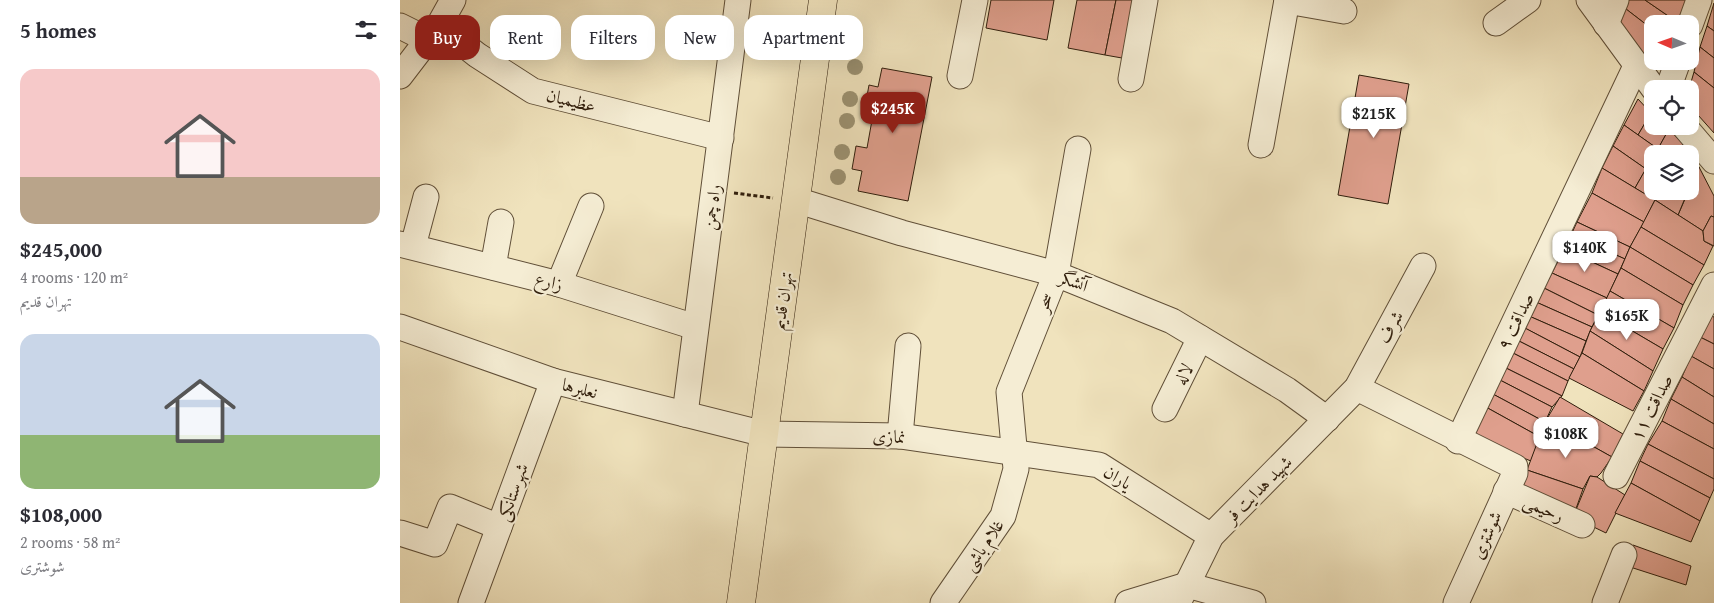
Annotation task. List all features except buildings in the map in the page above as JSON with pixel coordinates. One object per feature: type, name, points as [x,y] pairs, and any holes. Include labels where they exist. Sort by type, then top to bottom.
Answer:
[{"type":"main road","name":"تهران قدیم","points":[[741,603],[823,0]]},
{"type":"street","points":[[444,15],[453,0]]},
{"type":"street","name":"راه چمن","points":[[685,414],[738,0]]},
{"type":"street","points":[[960,76],[975,0]]},
{"type":"street","points":[[1131,79],[1145,0]]},
{"type":"street","points":[[1496,23],[1528,0]]},
{"type":"street","points":[[1589,0],[1647,80]]},
{"type":"street","points":[[1606,24],[1616,0]]},
{"type":"street","points":[[1694,15],[1699,0]]},
{"type":"street","points":[[1261,145],[1287,1],[1344,12]]},
{"type":"street","name":"عظیمیان","points":[[400,26],[415,29]]},
{"type":"street","points":[[400,76],[415,56]]},
{"type":"street","name":"عظیمیان","points":[[480,57],[533,91],[721,138]]},
{"type":"street","name":"صداقت ۹","points":[[1458,441],[1636,66]]},
{"type":"street","points":[[1692,135],[1714,162]]},
{"type":"street","name":"سحر","points":[[1013,452],[1009,392],[1056,274],[1078,149]]},
{"type":"street","points":[[407,245],[426,197]]},
{"type":"street","name":"آتشگر","points":[[796,200],[902,233],[1056,274],[1172,321],[1287,390],[1327,419]]},
{"type":"street","points":[[559,284],[591,206]]},
{"type":"street","points":[[493,267],[501,222]]},
{"type":"street","name":"زارع","points":[[407,245],[559,284],[695,328]]},
{"type":"street","name":"شرف","points":[[1357,388],[1422,266]]},
{"type":"street","name":"صداقت ۱۱","points":[[1616,476],[1714,285]]},
{"type":"street","name":"نعلبرها","points":[[400,328],[553,381],[764,434]]},
{"type":"street","name":"لاله","points":[[1165,410],[1200,338]]},
{"type":"street","points":[[900,436],[908,346]]},
{"type":"street","name":"شهرستانکی","points":[[471,603],[553,381]]},
{"type":"street","points":[[1357,388],[1458,441]]},
{"type":"street","name":"شهید هدایت فر","points":[[1183,594],[1211,536],[1357,388]]},
{"type":"street","name":"نمازی","points":[[764,434],[900,436],[1013,452]]},
{"type":"street","name":"شوشتری","points":[[1456,603],[1515,473],[1515,467],[1458,441]]},
{"type":"street","name":"یاران","points":[[1013,452],[1099,465],[1211,536]]},
{"type":"street","name":"غلام باشی","points":[[943,603],[1003,516],[1016,469],[1013,452]]},
{"type":"street","name":"رحیمی","points":[[1506,491],[1582,525]]},
{"type":"street","points":[[400,532],[435,544],[450,507],[499,527]]},
{"type":"street","points":[[1605,603],[1624,555]]},
{"type":"street","points":[[1128,603],[1183,594],[1253,603]]},
{"type":"path","points":[[714,190],[796,200]]}]
